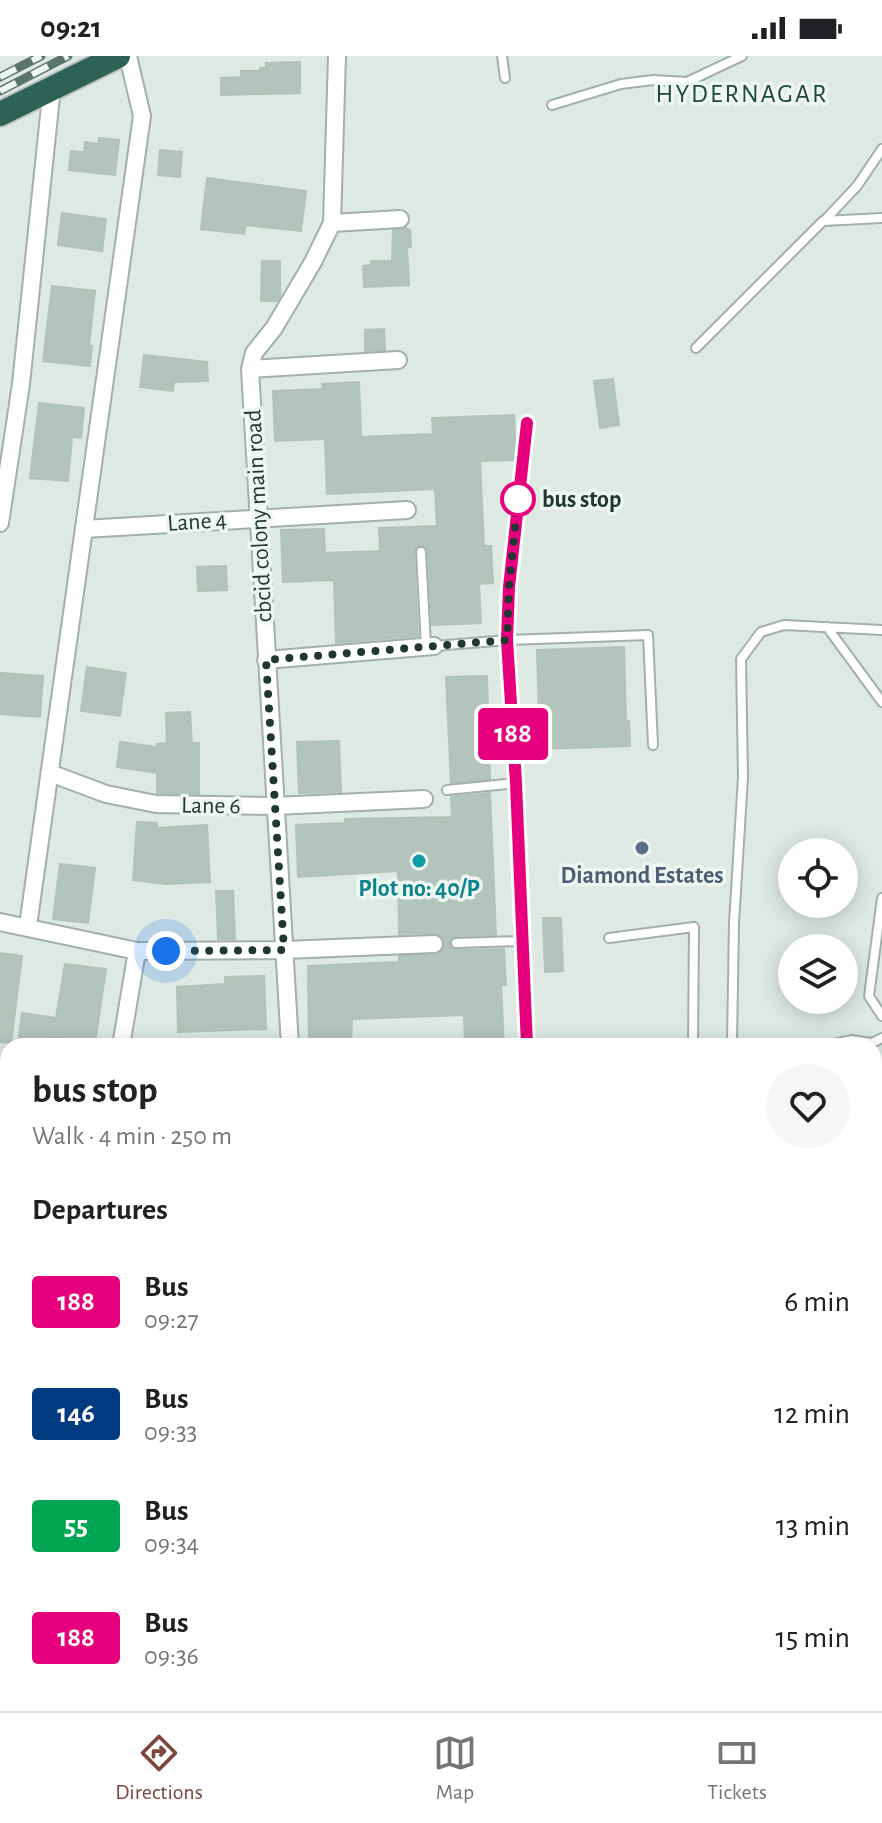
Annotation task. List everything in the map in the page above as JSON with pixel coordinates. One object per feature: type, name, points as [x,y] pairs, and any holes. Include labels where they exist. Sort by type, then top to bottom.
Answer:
[{"type":"highway","points":[[0,114],[118,56]]},
{"type":"street","points":[[28,926],[142,116],[128,56]]},
{"type":"street","points":[[337,56],[332,223],[274,328],[254,353],[250,369],[398,360]]},
{"type":"street","points":[[0,523],[21,384],[52,87]]},
{"type":"street","points":[[332,223],[400,219]]},
{"type":"street","name":"cbcid colony main road","points":[[250,369],[290,1038]]},
{"type":"street","name":"Lane 4","points":[[84,529],[407,510]]},
{"type":"street","points":[[266,660],[430,646]]},
{"type":"street","name":"Lane 6","points":[[50,773],[106,794],[156,804],[275,806],[424,799]]},
{"type":"street","points":[[0,922],[137,951],[284,950],[434,944]]},
{"type":"street","points":[[122,1038],[137,951]]},
{"type":"lane","points":[[502,56],[505,78]]},
{"type":"lane","points":[[552,105],[621,84],[653,80],[687,82],[742,56]]},
{"type":"lane","points":[[696,348],[857,186],[882,149]]},
{"type":"lane","points":[[823,221],[882,218]]},
{"type":"lane","points":[[527,423],[509,587],[507,640],[527,1038]]},
{"type":"lane","points":[[421,552],[430,646],[648,635],[653,745]]},
{"type":"lane","points":[[732,1038],[734,923],[743,777],[741,659],[761,632],[784,625],[882,630]]},
{"type":"lane","points":[[827,627],[882,702]]},
{"type":"lane","points":[[447,790],[516,783]]},
{"type":"lane","points":[[882,898],[869,996],[882,1016]]},
{"type":"lane","points":[[609,938],[694,927],[693,1038]]},
{"type":"lane","points":[[456,943],[522,941]]},
{"type":"building","points":[[300,62],[300,93],[221,95],[221,78],[241,77],[241,71],[260,71],[260,68],[266,68],[266,63]]},
{"type":"building","points":[[99,138],[119,140],[115,175],[69,170],[71,151],[84,152],[85,142],[98,144]]},
{"type":"building","points":[[160,150],[182,152],[180,177],[158,175]]},
{"type":"building","points":[[207,178],[306,191],[301,231],[246,225],[244,234],[201,229]]},
{"type":"building","points":[[62,213],[106,219],[102,251],[58,245]]},
{"type":"building","points":[[393,230],[410,230],[411,247],[407,247],[409,285],[364,287],[363,266],[371,265],[371,261],[392,261]]},
{"type":"building","points":[[262,261],[280,261],[280,297],[277,301],[261,301]]},
{"type":"building","points":[[52,286],[95,291],[90,366],[43,361]]},
{"type":"building","points":[[384,329],[385,350],[365,351],[365,330]]},
{"type":"building","points":[[144,355],[207,362],[208,381],[174,382],[173,391],[140,387]]},
{"type":"building","points":[[613,379],[619,425],[600,428],[594,381]]},
{"type":"building","points":[[359,382],[361,437],[433,434],[432,418],[514,415],[516,460],[480,461],[484,546],[491,546],[493,583],[479,584],[481,623],[432,625],[428,552],[423,546],[417,547],[414,552],[418,636],[336,643],[334,580],[283,582],[281,530],[324,529],[325,553],[380,551],[379,528],[437,526],[435,489],[327,494],[325,439],[275,441],[273,391],[323,389],[322,384]]},
{"type":"building","points":[[39,403],[84,408],[81,438],[72,437],[68,481],[30,478]]},
{"type":"building","points":[[226,566],[227,590],[198,591],[197,567]]},
{"type":"building","points":[[624,647],[626,721],[629,721],[630,746],[540,749],[537,650]]},
{"type":"building","points":[[87,667],[126,673],[120,716],[81,711]]},
{"type":"building","points":[[1,673],[43,676],[40,717],[0,714]]},
{"type":"building","points":[[487,676],[490,779],[451,783],[446,677]]},
{"type":"building","points":[[190,712],[192,743],[199,743],[199,794],[157,793],[157,773],[117,767],[120,742],[157,747],[157,744],[167,743],[166,713]]},
{"type":"building","points":[[339,741],[341,792],[299,793],[297,742]]},
{"type":"building","points":[[490,793],[496,935],[455,936],[449,944],[456,950],[504,949],[506,985],[501,985],[504,1038],[465,1038],[464,1015],[352,1019],[351,1038],[309,1038],[308,966],[399,962],[399,956],[439,954],[445,943],[434,933],[399,934],[398,871],[298,877],[296,825],[345,823],[345,819],[452,817],[451,797]]},
{"type":"building","points":[[137,822],[157,823],[157,828],[207,825],[210,882],[165,884],[133,880]]},
{"type":"building","points":[[60,864],[95,868],[88,923],[53,919]]},
{"type":"building","points":[[216,891],[233,891],[235,939],[218,939]]},
{"type":"building","points":[[543,918],[561,918],[563,971],[545,972]]},
{"type":"building","points":[[0,953],[22,956],[12,1038],[0,1038]]},
{"type":"building","points":[[65,964],[106,969],[96,1038],[19,1038],[22,1013],[56,1018]]},
{"type":"building","points":[[264,976],[266,1029],[178,1032],[177,987],[225,984],[225,977]]},
{"type":"railway","points":[[0,77],[41,56]]},
{"type":"railway","points":[[0,91],[68,56]]},
{"type":"bus line","name":"188","points":[[527,423],[509,587],[507,640],[527,1038]]},
{"type":"place","name":"bus stop","points":[[518,499]]},
{"type":"place","name":"Diamond Estates","points":[[642,848]]},
{"type":"place","name":"Plot no: 40/P","points":[[419,861]]},
{"type":"district","name":"HYDERNAGAR","points":[[742,93]]},
{"type":"route","points":[[166,951],[284,950],[266,660],[507,640],[518,499]]}]
